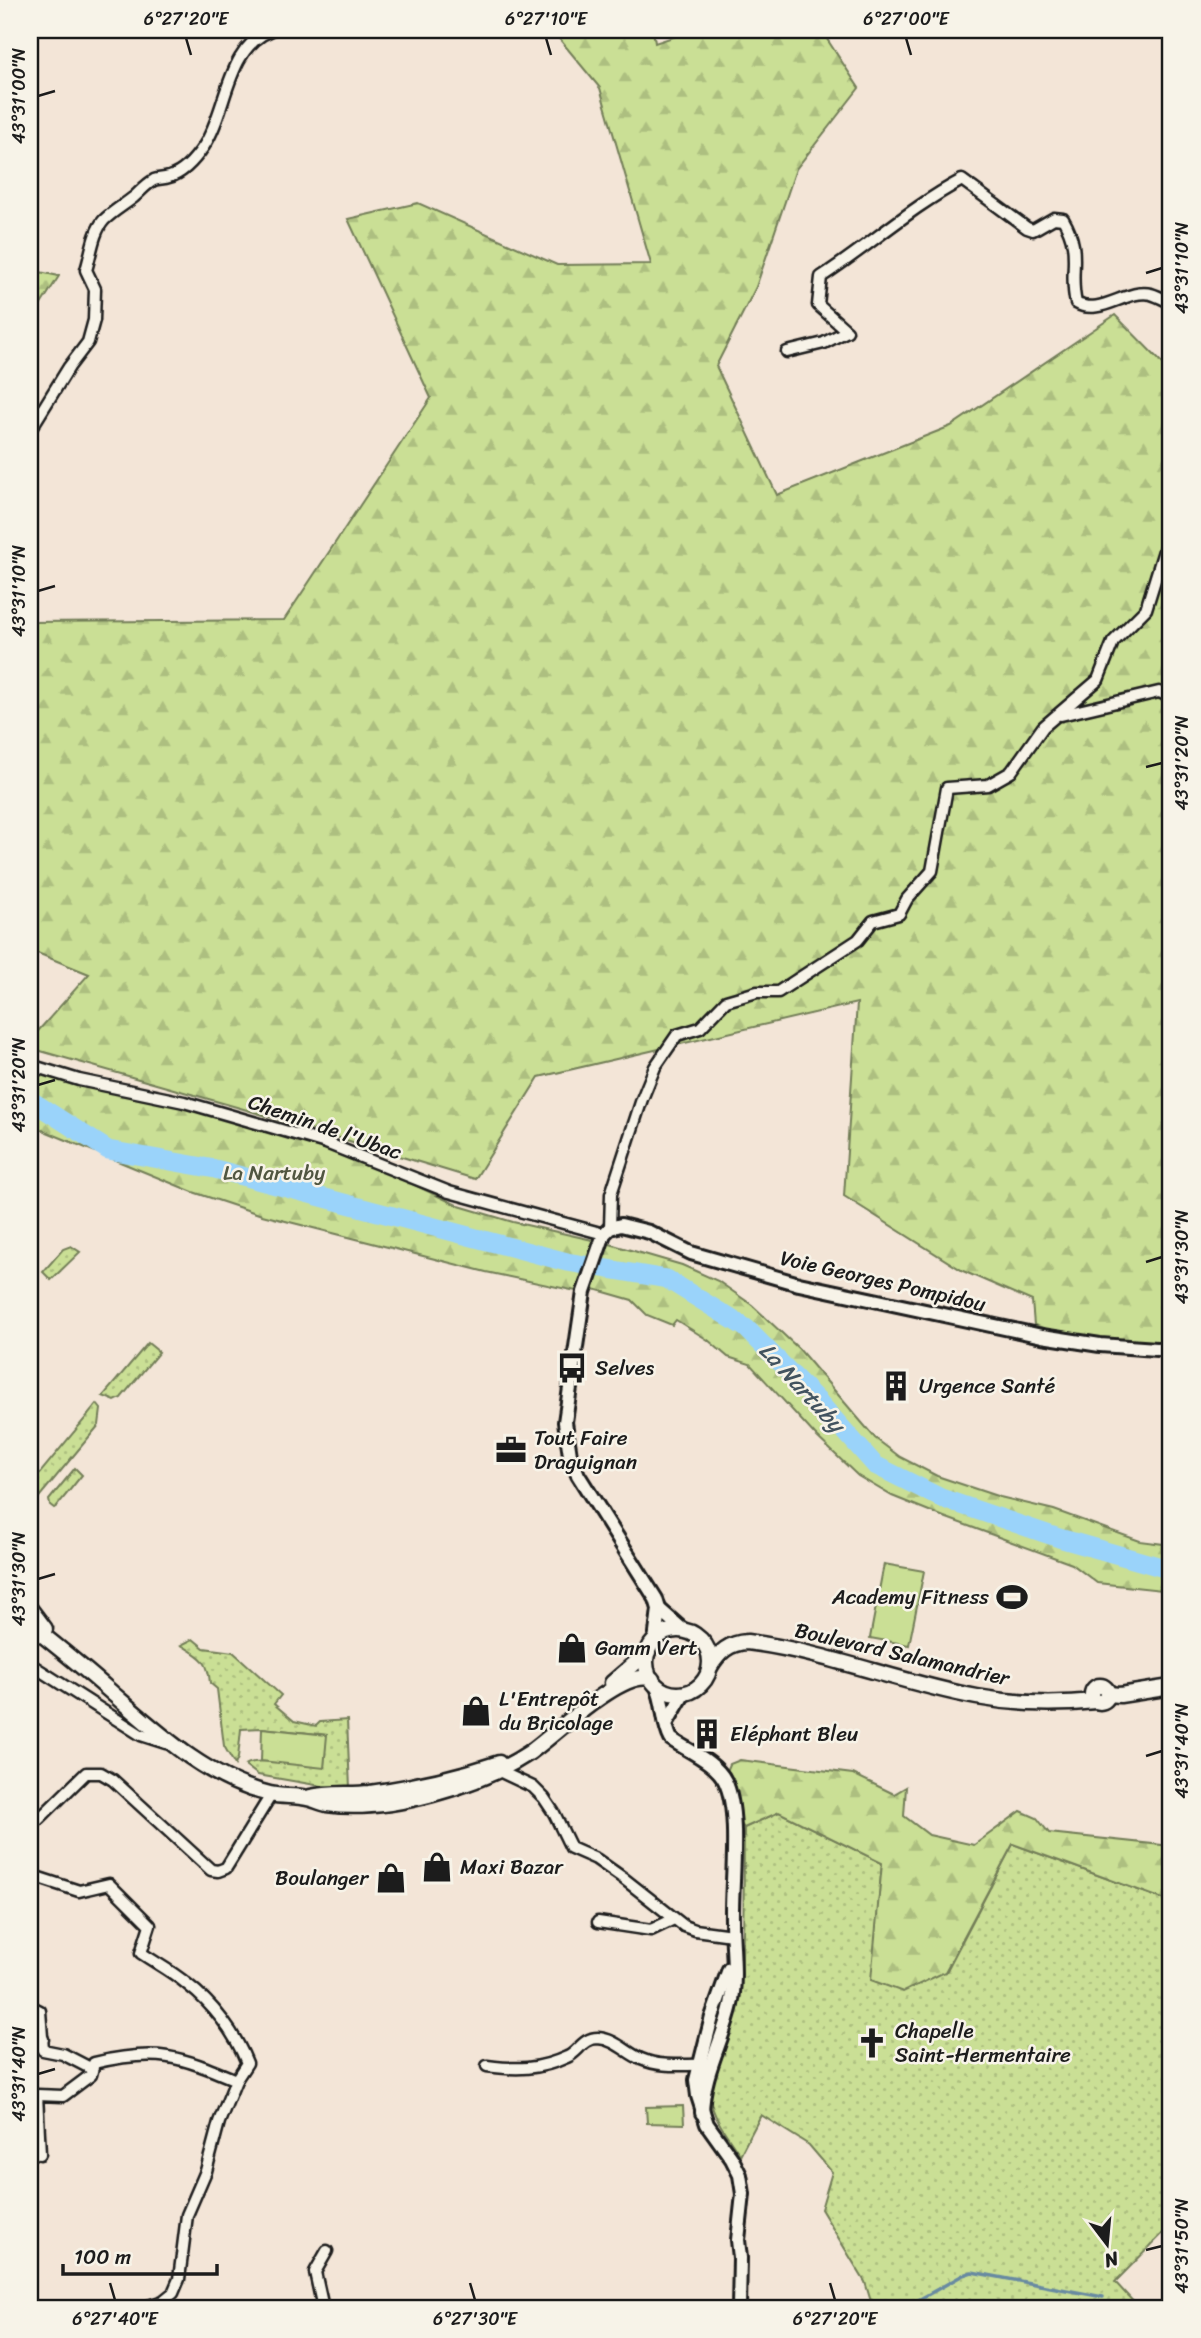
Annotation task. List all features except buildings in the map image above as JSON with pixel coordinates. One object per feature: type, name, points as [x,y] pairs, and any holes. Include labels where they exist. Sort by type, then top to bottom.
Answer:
[{"type":"main road","points":[[30,1609],[62,1649]]},
{"type":"main road","points":[[30,1625],[62,1649],[173,1746],[220,1773],[271,1795],[308,1798],[330,1804],[374,1804],[424,1795],[471,1783],[499,1772],[539,1746],[599,1697],[671,1631],[684,1631],[695,1635],[703,1642],[710,1657],[706,1677],[699,1686],[684,1693],[666,1691],[642,1677],[630,1679],[599,1697]]},
{"type":"main road","name":"Boulevard Salamandrier","points":[[710,1667],[729,1646],[747,1642],[874,1670],[975,1697],[1043,1703],[1171,1687]]},
{"type":"main road","points":[[652,1646],[648,1671],[654,1682]]},
{"type":"main road","points":[[308,1798],[327,1794],[373,1792],[432,1781],[496,1764],[539,1746]]},
{"type":"main road","points":[[424,1795],[432,1781]]},
{"type":"street","points":[[30,430],[69,367],[88,342],[94,320],[95,289],[86,270],[103,221],[144,186],[157,178],[170,177],[189,165],[205,145],[221,112],[230,77],[245,51],[261,34],[272,30]]},
{"type":"street","points":[[788,352],[824,343],[847,331],[818,305],[821,277],[930,197],[962,180],[1027,228],[1033,230],[1054,218],[1063,219],[1076,259],[1073,289],[1076,303],[1082,306],[1118,302],[1136,294],[1150,293],[1171,303]]},
{"type":"street","points":[[684,1631],[659,1609],[654,1595],[578,1475],[570,1455],[565,1422],[584,1293],[605,1235],[611,1194],[655,1067],[677,1035],[700,1028],[726,1001],[757,992],[778,992],[858,940],[873,921],[899,914],[907,899],[932,871],[947,788],[988,785],[1011,772],[1043,727],[1098,680],[1113,642],[1146,609],[1171,528]]},
{"type":"street","points":[[1057,716],[1159,692],[1171,697]]},
{"type":"street","name":"Chemin de l'Ubac","points":[[30,1065],[79,1080],[184,1102],[326,1143],[449,1192],[605,1235]]},
{"type":"street","name":"Voie Georges Pompidou","points":[[605,1235],[621,1226],[649,1231],[691,1253],[746,1270],[926,1312],[1100,1345],[1171,1350]]},
{"type":"street","points":[[652,1646],[659,1609]]},
{"type":"street","points":[[30,1664],[141,1735],[173,1746]]},
{"type":"street","points":[[654,1682],[663,1700],[665,1724],[671,1739],[717,1770],[731,1801],[734,1984],[723,2034],[704,2065],[702,2113],[740,2175],[743,2194],[738,2240],[739,2308]]},
{"type":"street","points":[[665,1724],[684,1693]]},
{"type":"street","points":[[499,1772],[533,1787],[544,1798],[571,1848],[596,1859],[674,1919],[695,1930],[732,1936]]},
{"type":"street","points":[[36,1822],[86,1773],[101,1773],[113,1780],[211,1870],[218,1871],[226,1868],[271,1795]]},
{"type":"street","points":[[30,1875],[79,1891],[109,1884],[150,1925],[141,1953],[187,1984],[210,2005],[240,2046],[247,2063],[236,2080],[219,2122],[206,2171],[187,2215],[179,2279],[173,2293],[163,2301],[142,2308]]},
{"type":"street","points":[[598,1922],[651,1930],[674,1919]]},
{"type":"street","points":[[30,2006],[40,2011],[43,2050],[63,2054],[92,2070]]},
{"type":"street","points":[[30,2037],[43,2039]]},
{"type":"street","points":[[487,2067],[521,2070],[569,2056],[589,2039],[601,2038],[649,2061],[681,2067],[704,2065]]},
{"type":"street","points":[[40,2154],[37,2095],[63,2096],[91,2075],[94,2063],[123,2056],[170,2056],[236,2080]]},
{"type":"street","points":[[323,2308],[315,2272],[327,2251]]},
{"type":"green space","points":[[552,30],[653,30],[655,43],[694,30],[821,30],[859,88],[796,169],[756,287],[716,366],[777,495],[951,426],[1115,315],[1171,372],[1171,511],[1164,536],[1171,543],[1171,1343],[1102,1340],[1034,1325],[1032,1301],[963,1271],[844,1196],[857,1003],[539,1077],[475,1179],[30,1048],[30,1040],[89,974],[30,950],[30,622],[284,620],[431,398],[348,219],[418,203],[557,265],[651,264],[600,88]]},
{"type":"green space","points":[[30,270],[59,276],[30,322]]},
{"type":"green space","name":"La Nartuby","points":[[30,1065],[326,1143],[459,1206],[513,1222],[610,1244],[682,1265],[718,1281],[752,1305],[799,1349],[875,1438],[900,1457],[937,1476],[1000,1497],[1054,1510],[1140,1541],[1171,1545],[1171,1591],[1097,1583],[1072,1564],[892,1496],[858,1476],[815,1435],[750,1364],[728,1357],[708,1340],[676,1320],[672,1325],[647,1315],[632,1300],[594,1289],[576,1291],[486,1272],[262,1215],[193,1192],[30,1125]]},
{"type":"green space","points":[[71,1246],[80,1252],[51,1280],[43,1272],[63,1249]]},
{"type":"green space","points":[[148,1343],[159,1352],[121,1398],[115,1401],[103,1396]]},
{"type":"green space","points":[[97,1404],[101,1409],[99,1425],[30,1508],[30,1485]]},
{"type":"green space","points":[[75,1468],[82,1475],[54,1508],[49,1500]]},
{"type":"green space","points":[[884,1564],[924,1571],[909,1645],[870,1638]]},
{"type":"green space","points":[[193,1639],[204,1648],[233,1652],[281,1695],[274,1704],[294,1721],[316,1726],[320,1722],[347,1720],[350,1788],[333,1788],[258,1775],[245,1765],[272,1761],[324,1767],[326,1735],[262,1728],[241,1729],[235,1765],[224,1746],[217,1689],[210,1683],[202,1660],[181,1645]]},
{"type":"green space","points":[[262,1728],[327,1735],[324,1768],[261,1761]]},
{"type":"green space","points":[[740,1760],[853,1774],[894,1794],[906,1787],[904,1816],[929,1835],[974,1845],[1021,1811],[1037,1818],[1049,1833],[1171,1846],[1171,1902],[1013,1844],[945,1972],[903,1992],[871,1980],[882,1863],[779,1812],[744,1828],[727,1771],[730,1764]]},
{"type":"green space","points":[[779,1812],[882,1863],[872,1980],[946,1972],[1013,1844],[1171,1902],[1171,2225],[1115,2282],[1139,2308],[873,2308],[865,2282],[821,2209],[832,2172],[809,2145],[761,2115],[740,2155],[715,2115],[710,2097],[711,2078],[736,2011],[741,1966],[744,1828]]},
{"type":"green space","points":[[683,2106],[684,2124],[647,2123],[646,2107]]},
{"type":"waterway","name":"La Nartuby","points":[[30,1100],[108,1150],[215,1169],[567,1262],[667,1279],[746,1328],[818,1401],[875,1465],[941,1498],[1059,1538],[1161,1567],[1171,1567]]},
{"type":"waterway","points":[[904,2308],[972,2272],[1103,2297]]},
{"type":"place","name":"Selves","points":[[572,1368]]},
{"type":"place","name":"Urgence Santé","points":[[896,1386]]},
{"type":"place","name":"Tout Faire Draguignan","points":[[511,1450]]},
{"type":"place","name":"Academy Fitness","points":[[1012,1597]]},
{"type":"place","name":"Gamm Vert","points":[[572,1648]]},
{"type":"place","name":"L'Entrepôt du Bricolage","points":[[476,1711]]},
{"type":"place","name":"Eléphant Bleu","points":[[707,1734]]},
{"type":"place","name":"Maxi Bazar","points":[[437,1867]]},
{"type":"place","name":"Boulanger","points":[[391,1878]]},
{"type":"place","name":"Chapelle Saint-Hermentaire","points":[[872,2043]]}]
